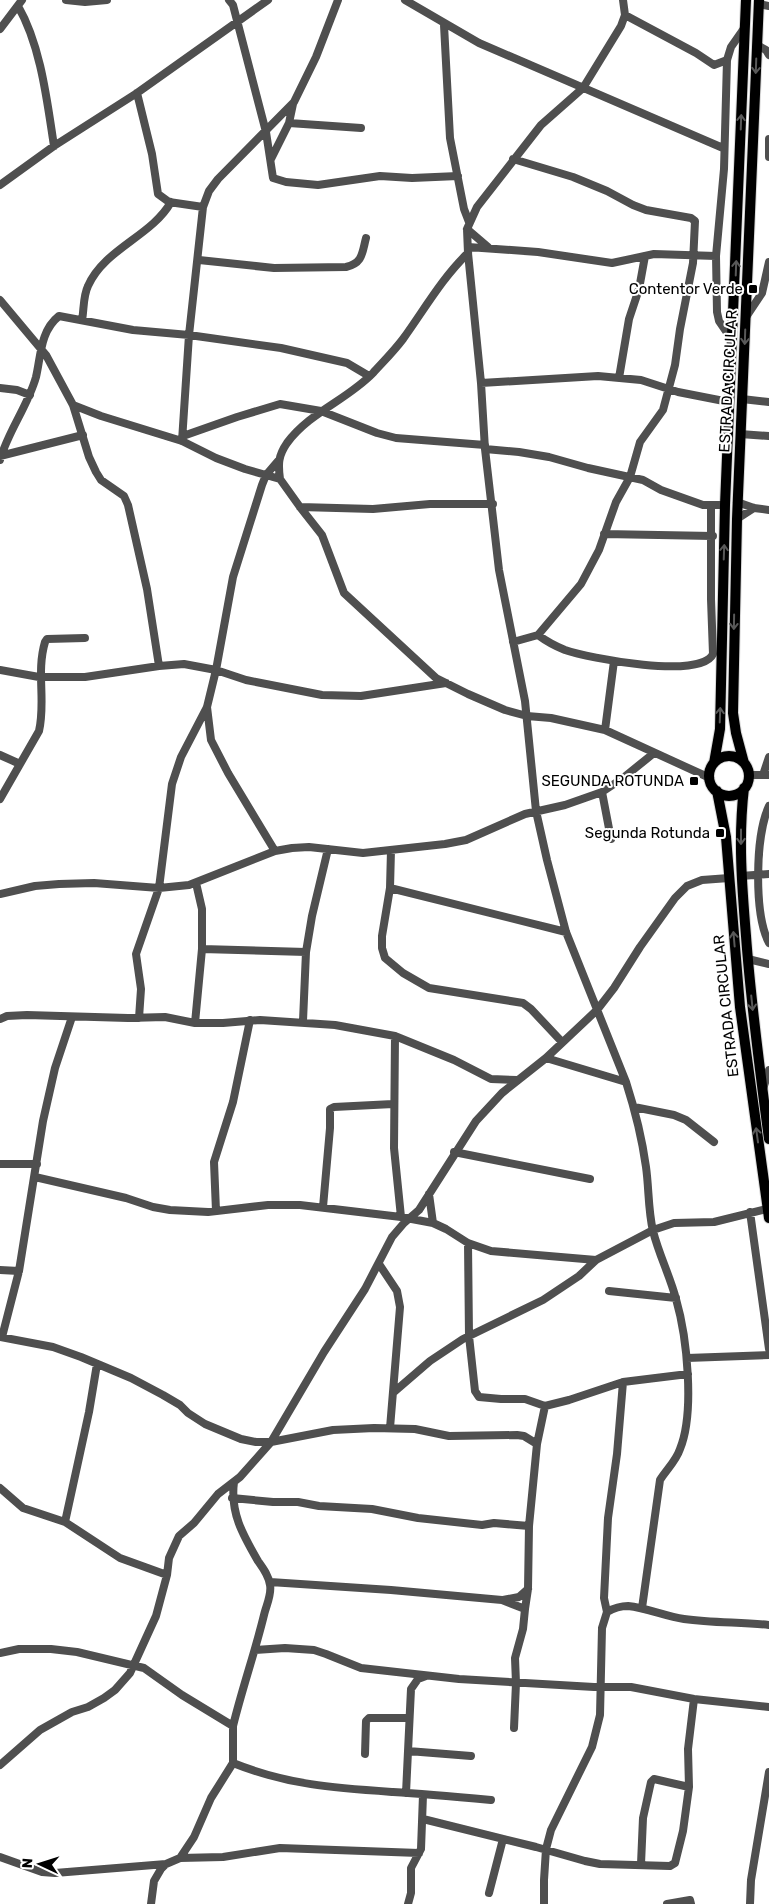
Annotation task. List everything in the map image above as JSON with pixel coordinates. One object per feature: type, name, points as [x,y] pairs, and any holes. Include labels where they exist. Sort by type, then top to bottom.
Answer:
[{"type":"main road","name":"ESTRADA CIRCULAR","points":[[714,763],[720,729],[725,505],[746,0]]},
{"type":"main road","name":"ESTRADA CIRCULAR","points":[[744,763],[733,713],[737,502],[757,45],[762,3]]},
{"type":"main road","points":[[726,756],[739,758],[744,763],[749,775],[744,788],[731,796],[717,791],[712,785],[710,778],[710,770],[714,763],[726,756]]},
{"type":"main road","name":"ESTRADA CIRCULAR","points":[[744,788],[741,811],[741,876],[751,1002],[769,1139]]},
{"type":"main road","name":"ESTRADA CIRCULAR","points":[[717,791],[726,838],[740,1007],[768,1213]]},
{"type":"street","points":[[66,0],[85,2],[107,0]]},
{"type":"street","points":[[229,0],[233,5],[266,132],[273,178],[303,184],[324,185],[380,176],[412,178],[458,176]]},
{"type":"street","points":[[0,185],[54,146],[136,93],[268,0]]},
{"type":"street","points":[[270,159],[289,123],[294,102],[316,57],[338,0]]},
{"type":"street","points":[[405,0],[479,44],[723,148]]},
{"type":"street","points":[[468,226],[477,207],[541,125],[583,88],[617,34],[625,15],[623,0]]},
{"type":"street","points":[[0,29],[20,3]]},
{"type":"street","points":[[20,3],[41,70],[54,146]]},
{"type":"street","points":[[625,15],[696,53],[714,65],[727,60]]},
{"type":"street","points":[[444,24],[450,138],[468,226],[468,250],[481,383],[485,447],[493,504],[499,570],[523,688],[536,810],[566,932],[634,1106],[646,1168],[653,1230],[661,1260],[676,1298],[684,1331],[688,1374],[686,1427],[681,1448],[672,1466],[660,1480],[642,1608]]},
{"type":"street","points":[[733,342],[719,321],[716,312],[716,256],[724,169],[723,148],[727,60],[731,47],[745,27]]},
{"type":"street","points":[[757,45],[766,50],[769,55]]},
{"type":"street","points":[[136,93],[152,154],[158,194],[171,202],[203,207]]},
{"type":"street","points":[[183,439],[189,335],[199,260],[203,207],[209,191],[218,179],[294,102]]},
{"type":"street","points":[[289,123],[361,128]]},
{"type":"street","points":[[769,140],[769,156]]},
{"type":"street","points":[[513,642],[538,634],[581,584],[604,534],[616,502],[630,477],[640,442],[663,410],[670,389],[694,254],[695,221],[691,218],[646,210],[573,177],[514,159]]},
{"type":"street","points":[[82,320],[87,288],[91,280],[108,261],[165,214],[171,202]]},
{"type":"street","points":[[468,226],[488,248]]},
{"type":"street","points":[[199,260],[274,268],[346,267],[355,264],[360,258],[366,238]]},
{"type":"street","points":[[139,1018],[141,989],[136,954],[159,888],[172,784],[181,757],[207,707],[216,670],[233,577],[266,475],[278,461],[287,444],[296,433],[321,411],[361,384],[402,341],[468,250],[488,248],[538,252],[612,263],[654,254],[716,256]]},
{"type":"street","points":[[619,378],[629,319],[639,289],[645,256]]},
{"type":"street","points":[[746,317],[766,293],[769,262]]},
{"type":"street","points":[[0,300],[41,347],[73,405],[89,457],[96,472],[101,480],[124,496],[128,505],[150,603],[159,666]]},
{"type":"street","points":[[0,457],[30,394],[36,377],[41,347],[48,328],[59,316],[133,330],[189,335],[318,355],[347,363],[369,376]]},
{"type":"street","points":[[481,383],[576,376],[619,378],[641,380],[670,389],[730,402]]},
{"type":"street","points":[[0,388],[30,394]]},
{"type":"street","points":[[742,399],[769,402]]},
{"type":"street","points":[[183,439],[237,417],[280,404],[321,411],[377,433],[396,438],[485,447],[548,457],[643,480],[661,490],[703,505],[712,507],[725,505]]},
{"type":"street","points":[[73,405],[101,416],[183,439],[216,458],[280,479]]},
{"type":"street","points":[[740,434],[769,436]]},
{"type":"street","points":[[0,457],[83,435]]},
{"type":"street","points":[[278,461],[280,479],[322,535],[344,593],[436,678],[505,710],[527,716],[550,718],[606,730],[710,778]]},
{"type":"street","points":[[737,502],[754,508],[769,510]]},
{"type":"street","points":[[300,507],[373,509],[430,504],[493,504]]},
{"type":"street","points":[[538,634],[549,643],[565,650],[614,661],[665,667],[708,661],[714,654],[711,599],[712,507]]},
{"type":"street","points":[[737,519],[754,508]]},
{"type":"street","points":[[604,534],[712,536]]},
{"type":"street","points":[[0,799],[39,730],[40,677],[44,647],[47,639],[85,638]]},
{"type":"street","points":[[606,730],[614,661]]},
{"type":"street","points":[[0,670],[40,677],[85,677],[184,664],[216,670],[246,680],[322,695],[361,696],[446,683]]},
{"type":"street","points":[[207,707],[211,740],[228,774],[275,851]]},
{"type":"street","points":[[0,894],[35,886],[59,884],[94,883],[159,888],[196,883],[275,851],[292,848],[309,847],[363,852],[445,844],[466,840],[536,810],[565,805],[602,792],[624,778],[654,753]]},
{"type":"street","points":[[0,755],[20,764]]},
{"type":"street","points":[[749,775],[766,775],[769,757]]},
{"type":"street","points":[[602,792],[612,839]]},
{"type":"street","points":[[769,806],[765,815],[759,849],[762,920],[769,943]]},
{"type":"street","points":[[303,1021],[306,952],[312,916],[328,849]]},
{"type":"street","points":[[391,850],[390,888],[382,936],[383,954],[390,964],[429,988],[523,1003],[531,1008],[562,1042]]},
{"type":"street","points":[[741,876],[769,874]]},
{"type":"street","points":[[0,1765],[40,1730],[72,1712],[88,1707],[115,1690],[134,1666],[156,1616],[167,1575],[168,1558],[179,1536],[194,1523],[218,1494],[234,1482],[270,1442],[365,1289],[392,1237],[405,1218],[419,1210],[454,1152],[476,1121],[502,1093],[546,1058],[597,1010],[675,898],[687,886],[702,880],[729,878]]},
{"type":"street","points":[[195,1023],[202,949],[202,909],[196,883]]},
{"type":"street","points":[[390,888],[566,932]]},
{"type":"street","points":[[202,949],[306,952]]},
{"type":"street","points":[[748,959],[769,964]]},
{"type":"street","points":[[0,1019],[13,1016],[166,1017],[211,1024],[250,1020],[303,1021],[349,1027],[409,1040],[491,1079],[502,1093]]},
{"type":"street","points":[[72,1017],[55,1068],[43,1122],[20,1271],[1,1337],[53,1347],[97,1364],[131,1378],[180,1404],[188,1413],[206,1424],[256,1442],[270,1442],[334,1430],[390,1428],[415,1429],[449,1436],[517,1435],[524,1436],[537,1444]]},
{"type":"street","points":[[216,1211],[214,1162],[233,1102],[250,1020]]},
{"type":"street","points":[[395,1036],[394,1148],[405,1218]]},
{"type":"street","points":[[396,1051],[409,1040]]},
{"type":"street","points":[[546,1058],[626,1082]]},
{"type":"street","points":[[763,1091],[769,1070]]},
{"type":"street","points":[[491,1079],[517,1080]]},
{"type":"street","points":[[323,1208],[331,1107],[393,1104]]},
{"type":"street","points":[[634,1106],[674,1115],[686,1120],[714,1142]]},
{"type":"street","points":[[454,1152],[590,1179]]},
{"type":"street","points":[[0,1164],[37,1164]]},
{"type":"street","points":[[35,1177],[170,1210],[216,1211],[268,1205],[300,1205],[405,1218],[432,1223],[446,1229],[468,1243],[492,1251],[596,1260]]},
{"type":"street","points":[[429,1194],[432,1223]]},
{"type":"street","points":[[750,1212],[769,1349]]},
{"type":"street","points":[[394,1392],[430,1361],[469,1336],[542,1300],[572,1282],[596,1260],[653,1230],[674,1223],[714,1222],[750,1212],[768,1213]]},
{"type":"street","points":[[468,1243],[469,1336],[475,1391],[479,1397],[525,1399],[545,1406],[623,1382],[688,1374]]},
{"type":"street","points":[[378,1264],[397,1291],[400,1307],[390,1428]]},
{"type":"street","points":[[0,1270],[20,1271]]},
{"type":"street","points":[[609,1291],[676,1298]]},
{"type":"street","points":[[687,1358],[769,1356]]},
{"type":"street","points":[[64,1522],[88,1421],[97,1364]]},
{"type":"street","points":[[544,1904],[546,1849],[552,1830],[592,1747],[600,1715],[602,1628],[607,1612],[604,1598],[608,1518],[617,1454],[623,1382]]},
{"type":"street","points":[[514,1728],[516,1683],[514,1658],[523,1629],[528,1589],[528,1526],[537,1444],[545,1406]]},
{"type":"street","points":[[180,1858],[194,1837],[211,1798],[233,1763],[233,1726],[271,1589],[270,1582],[234,1511],[232,1498],[234,1482]]},
{"type":"street","points":[[0,1488],[22,1508],[64,1522],[120,1558],[167,1575]]},
{"type":"street","points":[[232,1498],[372,1509],[418,1518],[482,1525],[494,1523],[528,1526]]},
{"type":"street","points":[[270,1582],[502,1600],[519,1597],[528,1589]]},
{"type":"street","points":[[502,1600],[525,1609]]},
{"type":"street","points":[[607,1612],[615,1607],[626,1606],[642,1608],[666,1616],[688,1620],[769,1625]]},
{"type":"street","points":[[255,1650],[284,1648],[314,1650],[361,1668],[428,1676],[516,1683],[631,1687],[694,1699],[769,1707]]},
{"type":"street","points":[[0,1653],[19,1649],[51,1649],[77,1652],[144,1668],[182,1695],[233,1726]]},
{"type":"street","points":[[406,1793],[410,1689],[418,1679],[428,1676]]},
{"type":"street","points":[[423,1819],[600,1864],[670,1866],[675,1863],[683,1831],[689,1787],[688,1749],[694,1699]]},
{"type":"street","points":[[365,1754],[366,1721],[369,1718],[409,1718]]},
{"type":"street","points":[[408,1750],[471,1756]]},
{"type":"street","points":[[233,1763],[256,1772],[293,1782],[329,1788],[491,1800]]},
{"type":"street","points":[[750,1904],[751,1880],[769,1772]]},
{"type":"street","points":[[641,1864],[643,1818],[651,1782],[654,1779],[689,1787]]},
{"type":"street","points":[[408,1904],[410,1868],[419,1853],[423,1819],[422,1795]]},
{"type":"street","points":[[489,1893],[503,1839]]},
{"type":"street","points":[[0,1857],[42,1872],[55,1873],[166,1864],[180,1858],[223,1857],[280,1848],[419,1853]]},
{"type":"street","points":[[150,1904],[154,1881],[166,1864]]},
{"type":"street","points":[[666,1904],[690,1900],[692,1904]]},
{"type":"place","name":"Contentor Verde","points":[[753,289]]},
{"type":"place","name":"SEGUNDA ROTUNDA","points":[[694,781]]},
{"type":"place","name":"Segunda Rotunda","points":[[720,833]]}]
